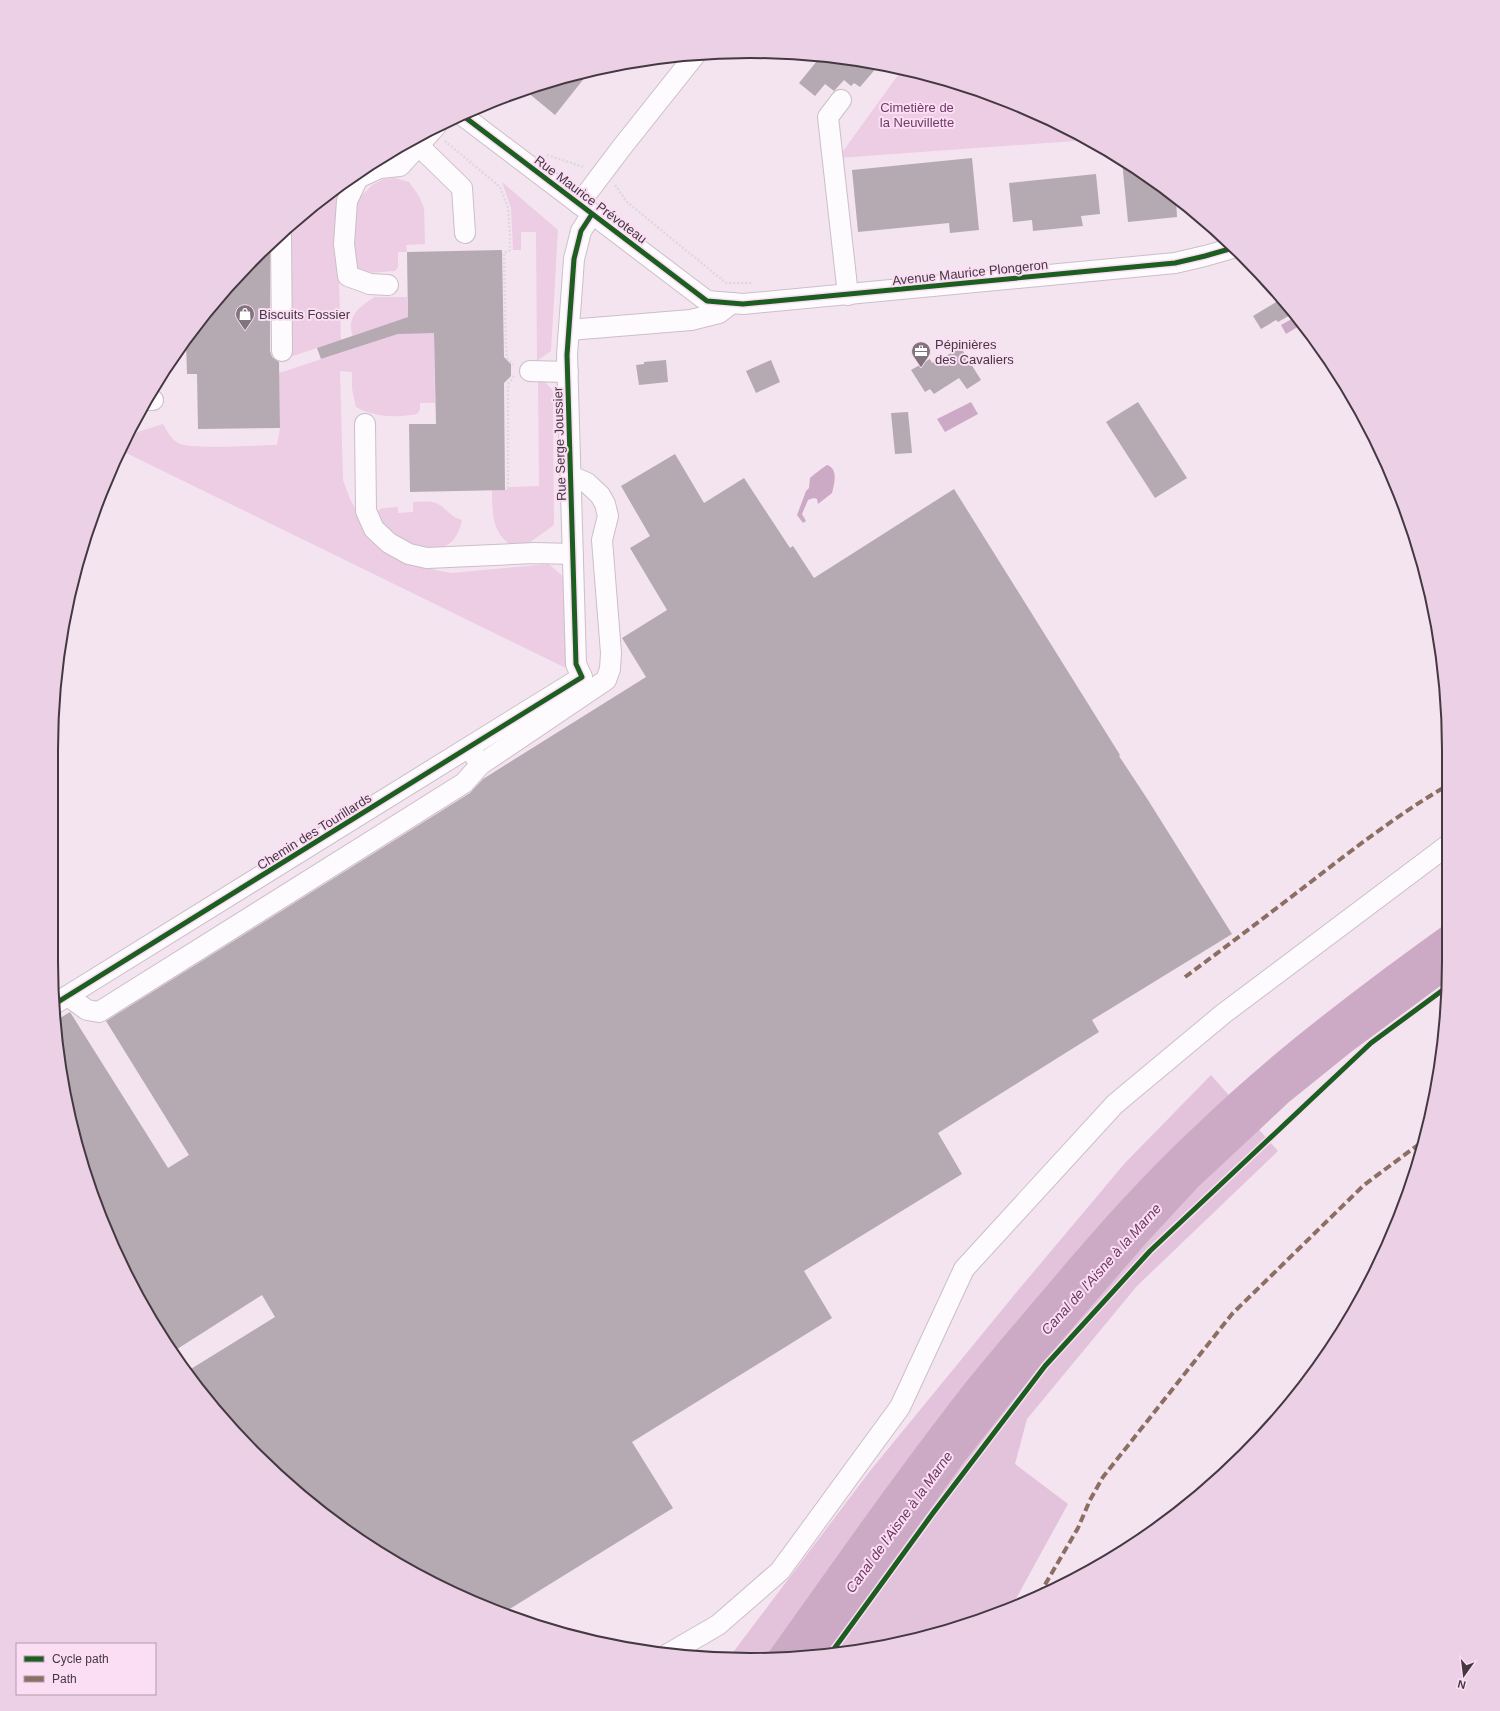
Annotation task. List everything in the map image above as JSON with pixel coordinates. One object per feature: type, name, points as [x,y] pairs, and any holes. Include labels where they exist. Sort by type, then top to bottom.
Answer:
[{"type":"street","name":"Rue Maurice Prévoteau","points":[[586,209],[602,173],[691,61]]},
{"type":"street","points":[[841,100],[828,117],[848,295]]},
{"type":"street","name":"Rue Maurice Prévoteau","points":[[467,119],[707,301]]},
{"type":"street","points":[[370,173],[380,168],[400,166],[423,141]]},
{"type":"street","points":[[418,146],[462,188],[465,233]]},
{"type":"street","points":[[356,182],[346,201],[344,244],[348,276],[370,284],[388,285]]},
{"type":"street","name":"Rue Serge Joussier","points":[[582,677],[576,664],[567,355],[574,259],[586,209]]},
{"type":"street","points":[[281,242],[282,351]]},
{"type":"street","name":"Avenue Maurice Plongeron","points":[[707,301],[743,304],[1175,263],[1224,247]]},
{"type":"street","points":[[569,330],[691,320],[719,313],[732,303]]},
{"type":"street","points":[[520,370],[568,372]]},
{"type":"street","points":[[365,424],[366,511],[374,528],[389,543],[409,554],[427,558],[535,553],[573,554]]},
{"type":"street","points":[[62,999],[87,1010],[99,1012],[464,783],[480,765],[606,680],[610,669],[611,653],[602,540],[608,516],[600,495],[587,483],[571,476]]},
{"type":"street","name":"Chemin des Tourillards","points":[[62,999],[470,748],[582,677]]},
{"type":"street","points":[[470,748],[480,765]]},
{"type":"street","points":[[677,1649],[718,1625],[780,1572],[900,1407],[964,1269],[1115,1104],[1223,1014],[1442,850]]},
{"type":"path","points":[[439,132],[500,187],[508,208],[510,250],[504,253],[506,348],[507,358],[520,370],[508,384],[508,488]]},
{"type":"path","points":[[546,155],[602,173],[617,187],[627,202],[726,283],[756,283]]},
{"type":"green space","name":"Cimetière de la Neuvillette","points":[[899,74],[972,95],[1015,111],[1056,129],[1077,141],[838,158]]},
{"type":"green space","points":[[395,178],[409,182],[419,196],[424,208],[425,244],[406,245],[407,252],[398,252],[398,267],[395,271],[368,273],[358,270],[350,257],[357,200],[372,185],[384,179]]},
{"type":"green space","points":[[502,182],[558,230],[551,351],[537,361],[536,232],[521,232],[521,250],[513,250],[511,208]]},
{"type":"green space","points":[[340,194],[336,202],[341,340],[287,358],[288,236]]},
{"type":"green space","points":[[375,297],[407,297],[408,317],[352,336],[351,324],[354,315],[364,304]]},
{"type":"green space","points":[[408,331],[434,333],[435,403],[420,403],[420,410],[417,414],[385,416],[370,413],[356,407],[352,389],[352,372],[340,371],[343,480],[350,499],[363,522],[407,559],[435,570],[452,573],[549,564],[569,582],[568,669],[125,453],[135,433],[163,424],[173,439],[178,443],[185,445],[226,447],[277,445],[280,428],[279,373]]},
{"type":"green space","points":[[538,379],[544,381],[553,391],[554,525],[529,543],[510,545],[504,540],[496,527],[492,506],[492,490],[505,490],[510,487],[539,486]]},
{"type":"green space","points":[[413,502],[435,503],[454,517],[462,520],[456,536],[448,545],[419,552],[384,529],[376,512],[382,508],[398,507],[398,513],[413,512]]},
{"type":"shaded area","points":[[1211,1075],[1278,1151],[1137,1286],[1027,1419],[1015,1464],[1068,1504],[1015,1600],[972,1616],[885,1640],[795,1652],[733,1653],[870,1471],[1125,1163]]},
{"type":"water","points":[[1291,319],[1297,327],[1286,334],[1281,325]]},
{"type":"water","points":[[971,402],[978,414],[945,432],[937,419]]},
{"type":"water","points":[[827,465],[833,470],[835,477],[832,493],[818,504],[817,499],[814,498],[808,500],[802,514],[806,521],[803,523],[797,515],[806,491],[809,488],[810,478]]},
{"type":"water","name":"Canal de l'Aisne à la Marne","points":[[1442,927],[1441,985],[1351,1052],[1289,1102],[1198,1187],[1148,1241],[1043,1362],[964,1462],[830,1648],[795,1652],[769,1653],[877,1501],[958,1392],[1098,1226],[1153,1167],[1252,1074],[1315,1022]]},
{"type":"building","points":[[817,61],[875,69],[860,87],[854,83],[851,86],[844,80],[834,91],[825,84],[815,96],[799,83]]},
{"type":"building","points":[[584,79],[555,115],[530,94]]},
{"type":"building","points":[[972,158],[979,230],[950,233],[949,223],[858,232],[852,170]]},
{"type":"building","points":[[1123,168],[1176,205],[1177,217],[1128,222]]},
{"type":"building","points":[[1096,174],[1100,214],[1081,216],[1083,226],[1033,231],[1032,220],[1013,222],[1009,183]]},
{"type":"building","points":[[502,250],[504,357],[511,364],[511,376],[504,383],[505,490],[410,492],[409,424],[436,424],[434,333],[398,334],[321,359],[317,348],[408,317],[407,252]]},
{"type":"building","name":"Biscuits Fossier","points":[[270,253],[270,351],[272,357],[279,362],[280,428],[198,429],[197,374],[187,374],[186,350],[201,329],[230,294]]},
{"type":"building","points":[[1276,302],[1288,316],[1278,322],[1276,320],[1261,329],[1253,316]]},
{"type":"building","points":[[961,348],[981,380],[967,389],[959,378],[934,394],[930,389],[925,392],[911,370],[930,359],[932,363]]},
{"type":"building","points":[[666,360],[668,382],[639,385],[636,365],[644,364],[644,362]]},
{"type":"building","points":[[771,360],[780,382],[756,393],[746,371]]},
{"type":"building","points":[[1138,402],[1187,478],[1155,498],[1106,422]]},
{"type":"building","points":[[908,412],[912,453],[895,454],[891,413]]},
{"type":"building","points":[[675,454],[704,503],[744,478],[790,548],[793,546],[814,578],[954,489],[1120,755],[1119,756],[1232,934],[1092,1020],[1099,1032],[938,1133],[962,1174],[804,1271],[832,1318],[632,1442],[673,1508],[509,1609],[444,1582],[404,1560],[329,1510],[294,1481],[261,1450],[230,1417],[201,1382],[192,1369],[275,1317],[262,1295],[178,1349],[151,1307],[129,1267],[111,1226],[95,1183],[71,1096],[60,1018],[70,1012],[168,1168],[189,1155],[106,1021],[470,793],[483,779],[646,677],[622,638],[667,610],[630,548],[650,536],[621,486]]},
{"type":"marked path","points":[[1185,977],[1372,836],[1409,809],[1442,789]]},
{"type":"marked path","points":[[1043,1588],[1078,1528],[1090,1500],[1103,1477],[1232,1314],[1364,1185],[1416,1146]]},
{"type":"cycle path","points":[[467,119],[707,301],[743,304],[1175,263],[1227,250]]},
{"type":"cycle path","points":[[59,1001],[582,677],[576,664],[567,355],[574,259],[581,231],[592,214]]},
{"type":"cycle path","points":[[835,1648],[933,1513],[1045,1366],[1150,1251],[1371,1043],[1441,991]]},
{"type":"place","name":"Biscuits Fossier","points":[[245,331]]},
{"type":"place","name":"Pépinières des Cavaliers","points":[[921,368]]}]
